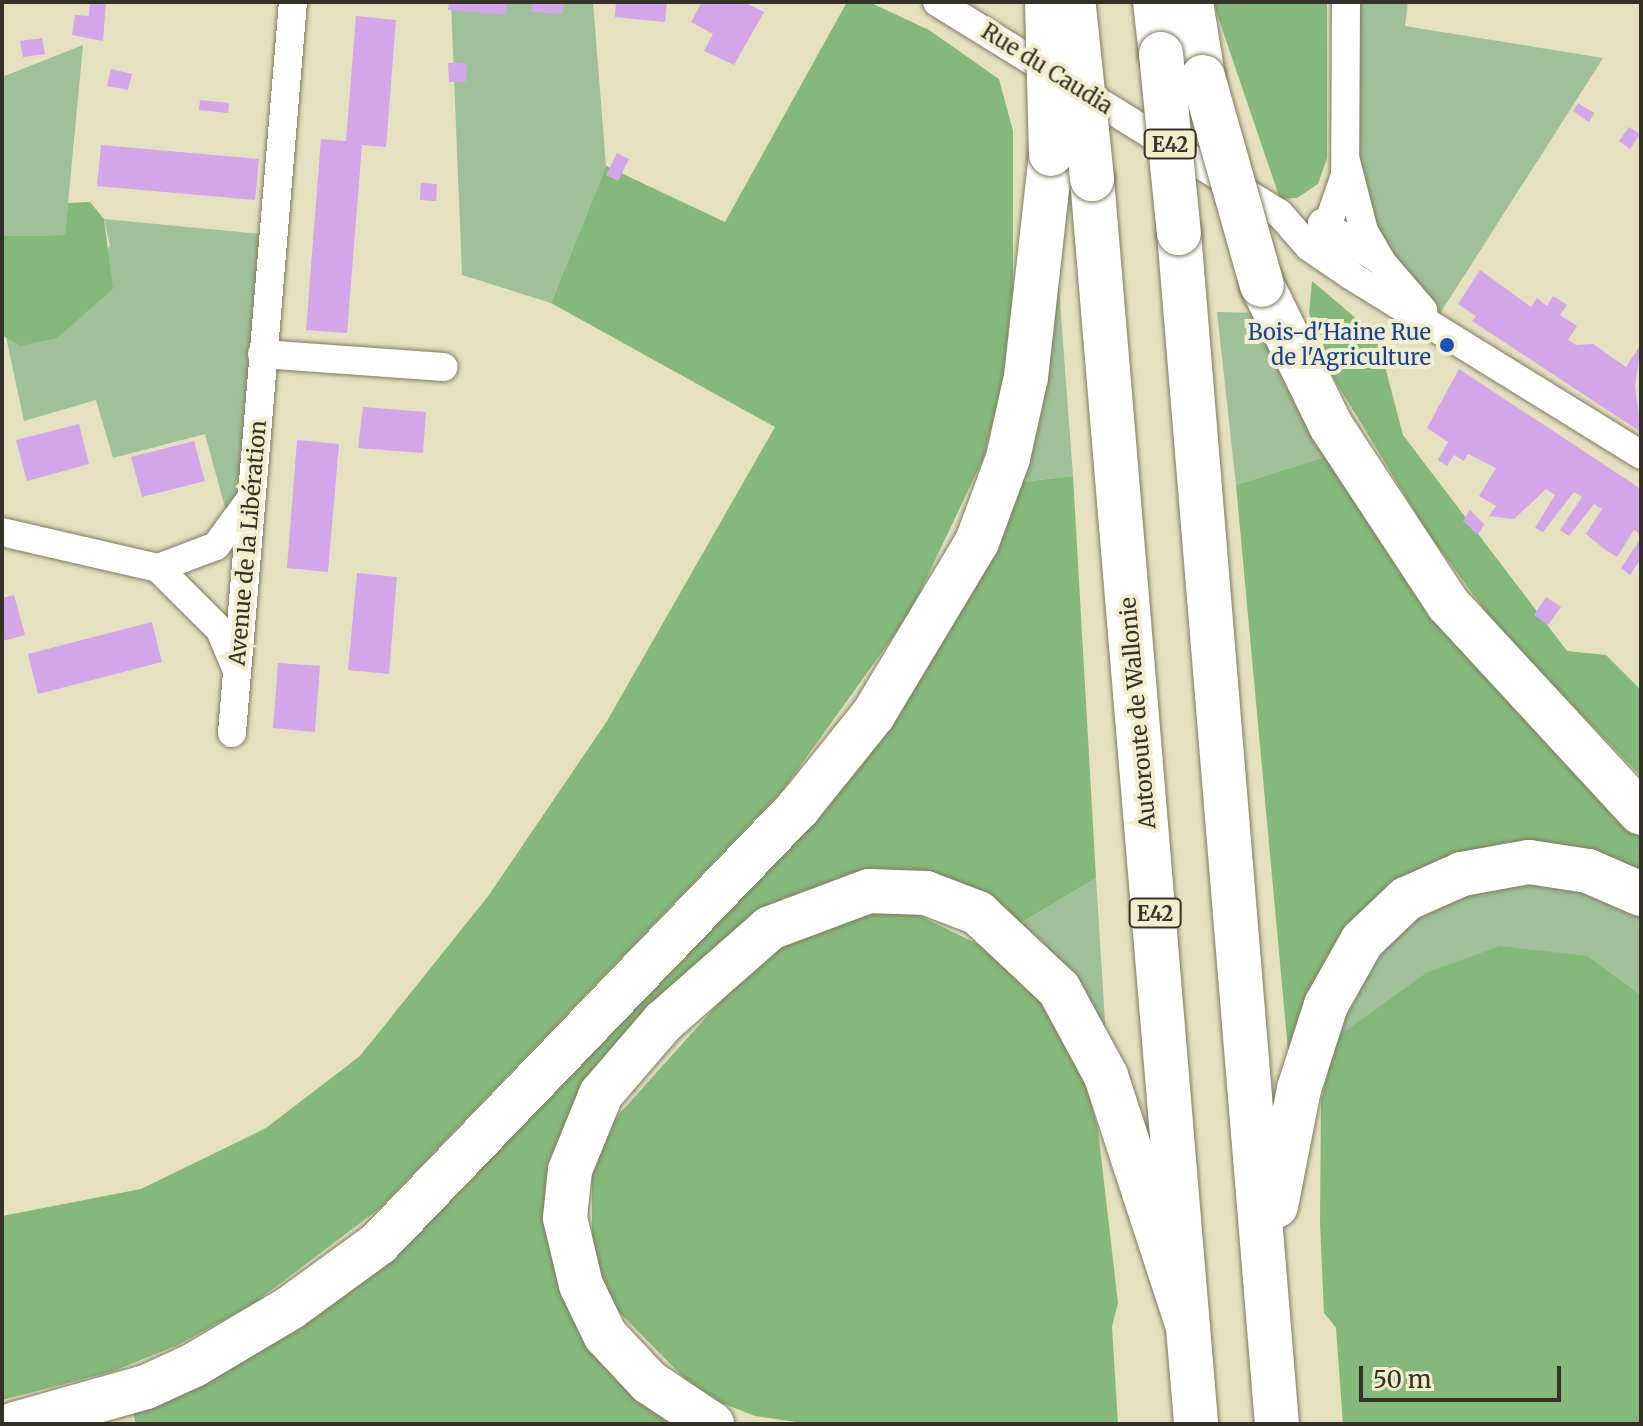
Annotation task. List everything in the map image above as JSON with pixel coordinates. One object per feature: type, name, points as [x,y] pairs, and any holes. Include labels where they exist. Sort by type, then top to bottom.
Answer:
[{"type":"highway","name":"E42","points":[[1155,2],[1179,233],[1277,1424]]},
{"type":"highway","points":[[1191,2],[1203,77],[1262,285],[1331,426],[1448,604],[1641,813]]},
{"type":"highway","points":[[15,1424],[146,1387],[194,1365],[379,1243],[799,807],[873,715],[977,542],[1008,458],[1026,377],[1065,4]]},
{"type":"highway","name":"Autoroute de Wallonie","points":[[1065,4],[1092,179],[1196,1424]]},
{"type":"highway","points":[[1265,1259],[1299,1089],[1326,1005],[1362,941],[1406,899],[1462,874],[1529,862],[1588,871],[1641,894]]},
{"type":"highway","points":[[712,1424],[649,1382],[605,1335],[581,1285],[565,1218],[570,1170],[601,1094],[663,1022],[770,928],[869,891],[926,893],[978,913],[1059,989],[1106,1076],[1188,1327]]},
{"type":"street","name":"Avenue de la Libération","points":[[232,733],[293,2]]},
{"type":"street","name":"Rue du Caudia","points":[[937,2],[1290,215],[1381,261],[1434,323]]},
{"type":"street","points":[[1335,236],[1346,160],[1346,2]]},
{"type":"street","points":[[1335,236],[1338,188],[1346,160]]},
{"type":"street","points":[[1290,215],[1338,188]]},
{"type":"street","name":"Rue du Caudia","points":[[1335,236],[1350,275],[1434,323],[1641,455]]},
{"type":"street","points":[[262,354],[444,367]]},
{"type":"street","points":[[158,568],[216,546],[251,497]]},
{"type":"street","points":[[2,532],[158,568],[220,630],[237,672]]},
{"type":"green space","points":[[451,2],[593,2],[606,166],[551,303],[462,275]]},
{"type":"green space","points":[[847,2],[869,2],[929,30],[999,79],[1013,131],[1013,290],[1003,381],[984,457],[910,613],[783,790],[380,1208],[253,1304],[178,1345],[111,1372],[2,1400],[2,1216],[141,1189],[266,1128],[360,1056],[489,895],[607,721],[775,427],[551,303],[606,166],[725,222]]},
{"type":"green space","points":[[1213,2],[1327,2],[1327,158],[1318,184],[1297,198],[1280,199]]},
{"type":"green space","points":[[1346,2],[1408,2],[1405,26],[1603,58],[1434,323],[1364,231]]},
{"type":"green space","points":[[83,45],[65,235],[2,236],[2,77]]},
{"type":"green space","points":[[90,202],[104,219],[113,289],[57,338],[20,346],[2,335],[2,236],[65,235],[68,203]]},
{"type":"green space","points":[[104,219],[272,235],[258,419],[231,530],[205,434],[113,458],[96,400],[24,421],[6,337],[20,346],[110,246]]},
{"type":"green space","points":[[1056,249],[1073,476],[1022,482]]},
{"type":"green space","points":[[1312,281],[1377,336],[1403,435],[1567,651],[1606,655],[1641,690],[1641,776],[1498,628],[1428,533],[1331,374],[1309,313]]},
{"type":"green space","points":[[1217,312],[1260,313],[1331,455],[1236,485]]},
{"type":"green space","points":[[1331,455],[1641,828],[1641,874],[1563,847],[1508,842],[1454,856],[1316,990],[1288,1050],[1236,485]]},
{"type":"green space","points":[[1073,476],[1096,878],[1019,924],[845,879],[784,898],[722,942],[547,1218],[559,1289],[583,1338],[622,1386],[673,1424],[136,1424],[131,1405],[443,1205],[555,1093],[805,827],[1022,482]]},
{"type":"green space","points":[[1096,878],[1106,1038],[1019,924]]},
{"type":"green space","points":[[1563,881],[1641,912],[1641,995],[1588,956],[1337,1037],[1347,1003],[1376,955],[1422,911],[1466,889]]},
{"type":"green space","points":[[870,914],[916,914],[1002,956],[1046,1003],[1082,1069],[1098,1130],[1118,1303],[1112,1327],[1118,1424],[810,1424],[755,1416],[701,1395],[612,1305],[592,1254],[592,1173],[612,1122],[763,954],[809,928]]},
{"type":"green space","points":[[1500,946],[1588,956],[1641,995],[1641,1424],[1343,1424],[1336,1328],[1324,1313],[1320,1224],[1321,1100],[1337,1037],[1426,973]]},
{"type":"building","points":[[90,2],[106,2],[103,41],[72,35],[75,15],[89,16]]},
{"type":"building","points":[[449,2],[507,2],[506,15],[448,10]]},
{"type":"building","points":[[532,2],[564,2],[563,14],[531,12]]},
{"type":"building","points":[[616,2],[667,2],[665,22],[615,17]]},
{"type":"building","points":[[702,2],[744,2],[764,12],[734,65],[704,51],[713,34],[691,22]]},
{"type":"building","points":[[356,16],[396,20],[386,147],[362,145],[347,333],[306,330],[321,139],[346,141]]},
{"type":"building","points":[[42,38],[45,54],[23,57],[20,41]]},
{"type":"building","points":[[448,63],[467,63],[466,82],[449,82]]},
{"type":"building","points":[[111,69],[132,74],[128,90],[107,86]]},
{"type":"building","points":[[200,100],[229,103],[228,113],[199,110]]},
{"type":"building","points":[[1578,103],[1594,113],[1589,122],[1573,111]]},
{"type":"building","points":[[1629,127],[1640,134],[1630,149],[1619,141]]},
{"type":"building","points":[[101,145],[259,159],[255,200],[97,186]]},
{"type":"building","points":[[617,153],[629,159],[618,181],[606,175]]},
{"type":"building","points":[[421,183],[437,184],[436,201],[420,200]]},
{"type":"building","points":[[1480,270],[1531,307],[1537,298],[1547,306],[1553,296],[1567,305],[1560,315],[1577,326],[1568,340],[1576,345],[1593,344],[1626,367],[1641,344],[1635,386],[1641,432],[1472,321],[1476,316],[1458,304]]},
{"type":"building","points":[[1459,369],[1641,489],[1641,535],[1634,530],[1617,557],[1607,551],[1586,534],[1602,509],[1594,504],[1569,536],[1560,530],[1582,497],[1574,492],[1543,532],[1535,528],[1555,495],[1546,489],[1514,519],[1489,516],[1496,506],[1479,496],[1496,468],[1468,454],[1464,461],[1454,455],[1447,466],[1438,460],[1448,442],[1427,428]]},
{"type":"building","points":[[363,407],[426,412],[423,453],[358,448]]},
{"type":"building","points":[[79,424],[89,464],[27,481],[16,440]]},
{"type":"building","points":[[297,440],[339,444],[328,572],[287,568]]},
{"type":"building","points":[[194,441],[205,481],[142,497],[131,457]]},
{"type":"building","points":[[1470,510],[1484,524],[1478,535],[1463,521]]},
{"type":"building","points":[[1641,538],[1641,559],[1630,575],[1621,568]]},
{"type":"building","points":[[357,573],[397,577],[389,674],[348,670]]},
{"type":"building","points":[[14,595],[25,635],[2,641],[2,598]]},
{"type":"building","points":[[1546,597],[1561,607],[1548,625],[1534,615]]},
{"type":"building","points":[[152,622],[162,662],[38,694],[28,654]]},
{"type":"building","points":[[278,663],[320,666],[315,732],[273,728]]},
{"type":"place","name":"Bois-d'Haine Rue de l'Agriculture","points":[[1447,345]]}]
